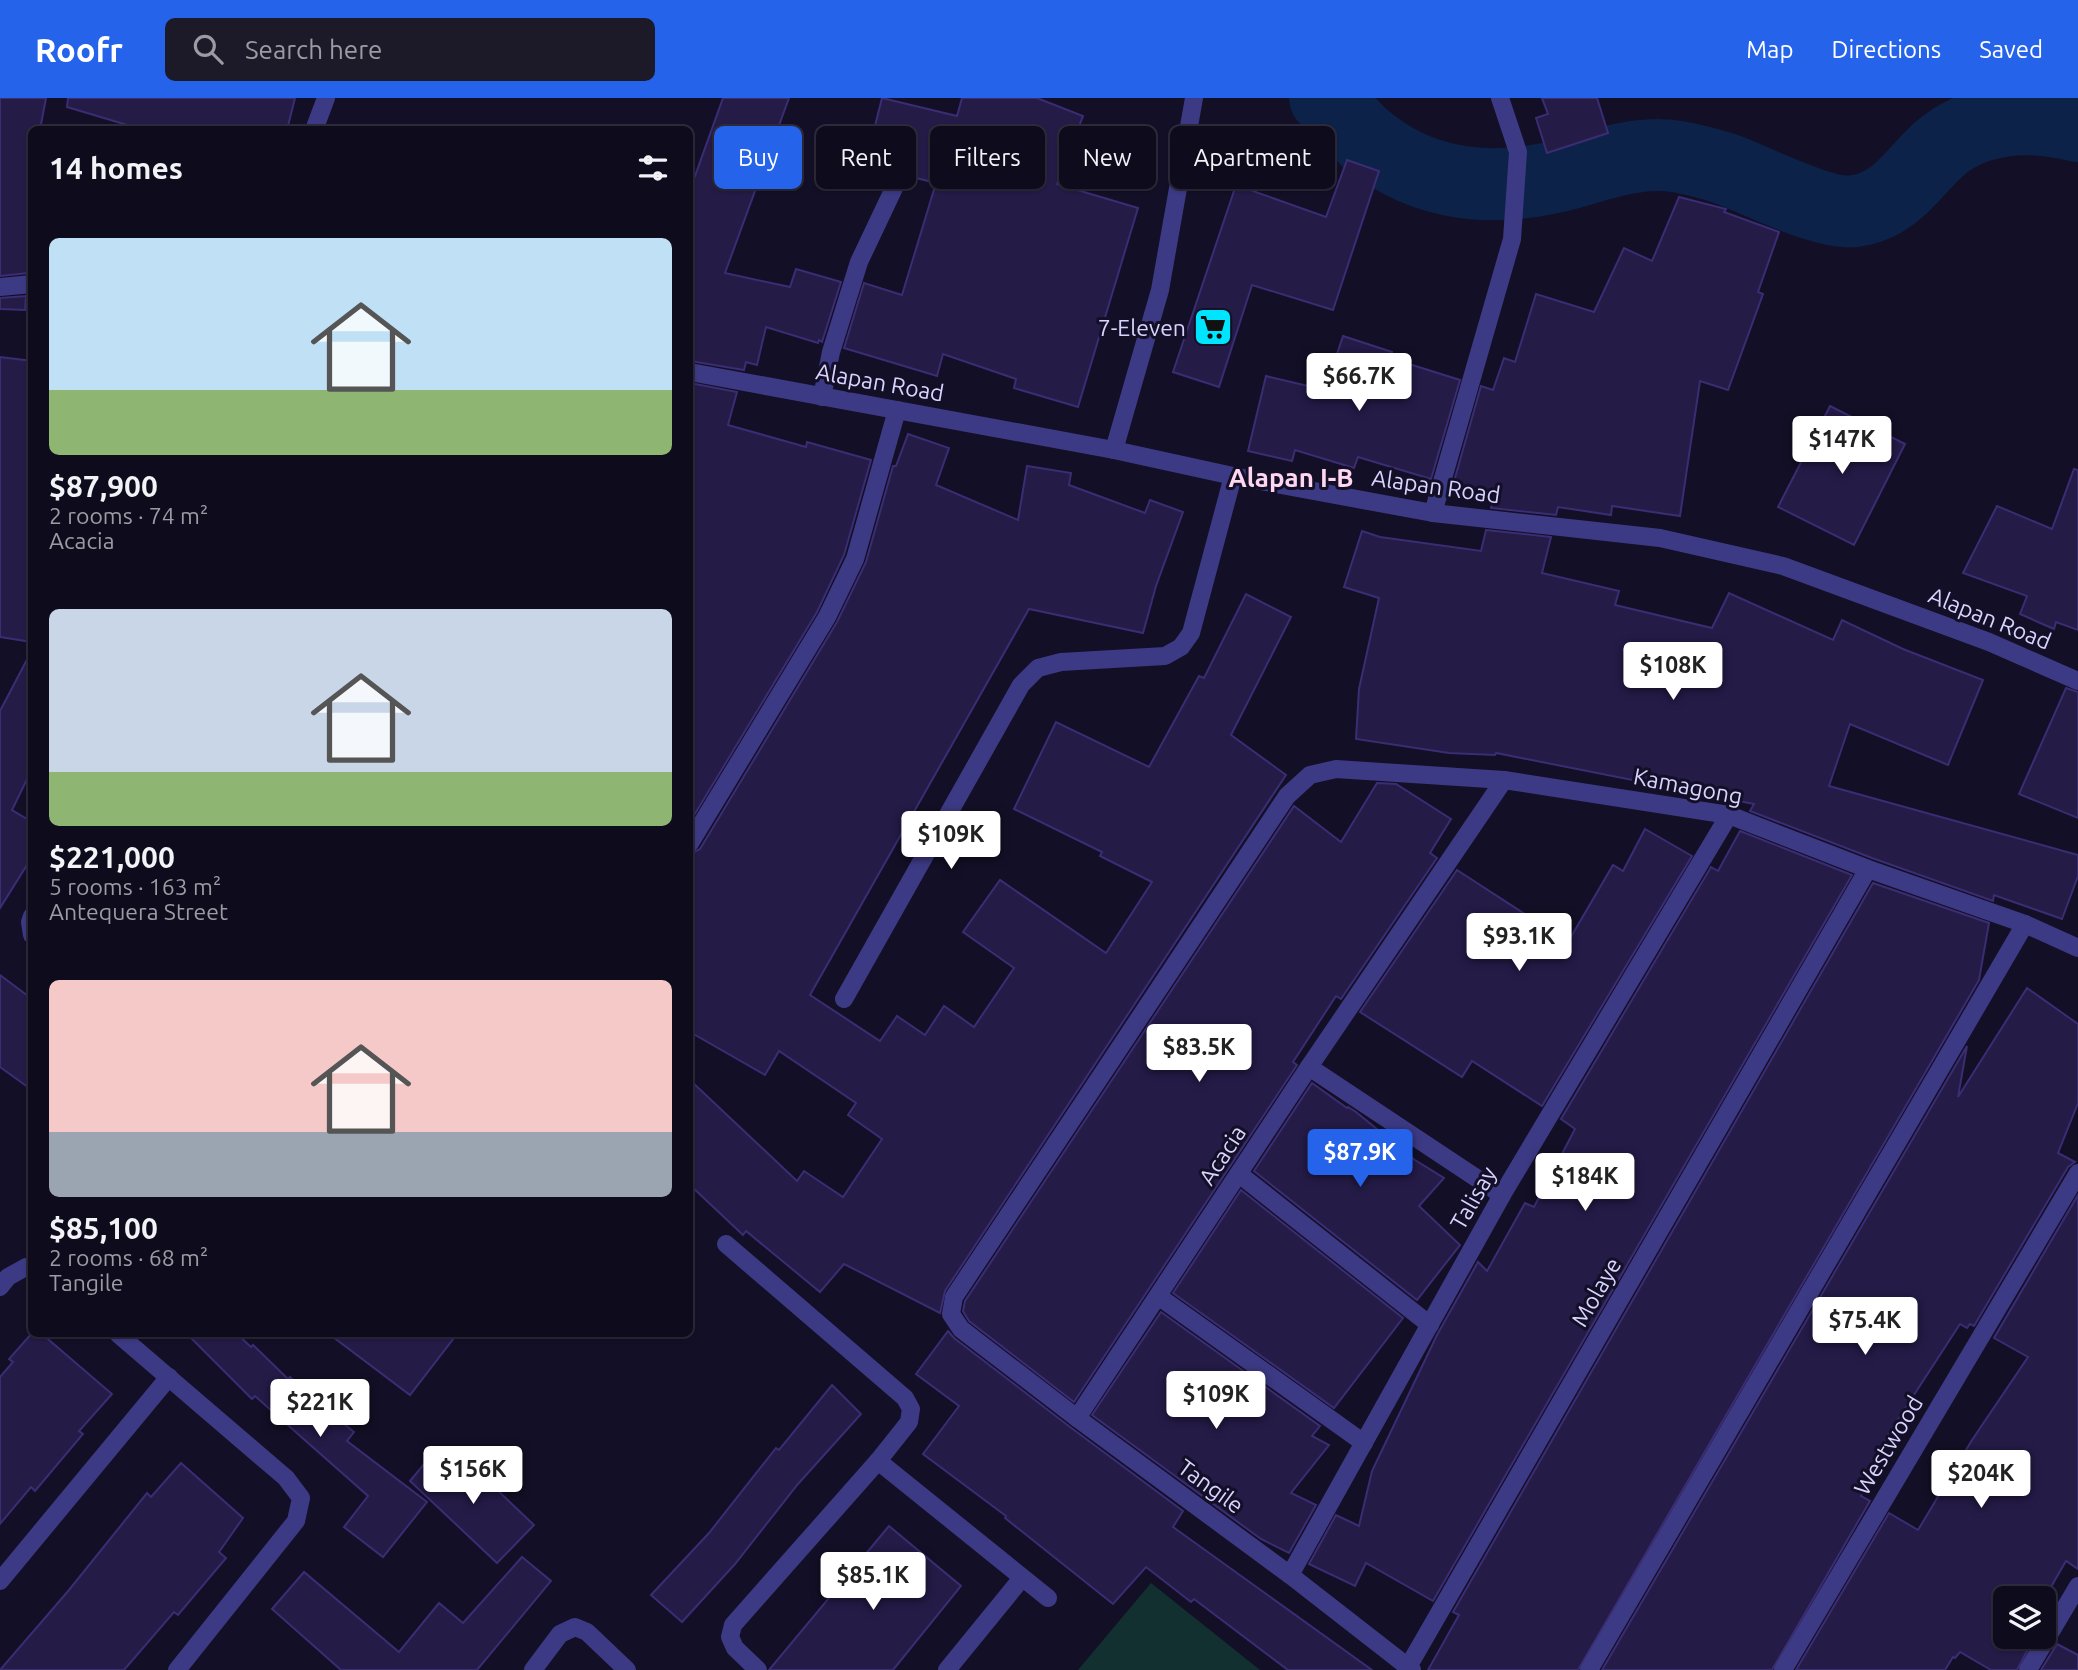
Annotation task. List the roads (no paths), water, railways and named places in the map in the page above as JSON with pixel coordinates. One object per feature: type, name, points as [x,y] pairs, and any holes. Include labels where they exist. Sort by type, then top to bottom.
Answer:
[{"type":"street","points":[[316,126],[326,98]]},
{"type":"street","points":[[1114,450],[1160,290],[1194,98]]},
{"type":"street","points":[[1433,513],[1512,239],[1518,152],[1500,98]]},
{"type":"street","points":[[822,397],[831,352],[859,262],[894,189]]},
{"type":"street","points":[[0,287],[28,284]]},
{"type":"street","name":"Alapan Road","points":[[693,373],[1114,450],[1233,476],[1433,513],[1660,538],[1783,566],[1989,642],[2078,681]]},
{"type":"street","points":[[693,838],[827,617],[855,559],[897,410]]},
{"type":"street","points":[[844,999],[1021,685],[1038,668],[1061,662],[1165,656],[1181,648],[1191,633],[1233,476]]},
{"type":"street","name":"Kamagong","points":[[951,1314],[954,1297],[1286,796],[1310,775],[1336,769],[1504,780],[1728,815],[1868,869],[2025,924],[2078,948]]},
{"type":"street","name":"Acacia","points":[[1077,1419],[1308,1067],[1504,780]]},
{"type":"street","name":"Talisay","points":[[1290,1574],[1502,1195],[1728,815]]},
{"type":"street","name":"Molaye","points":[[1410,1668],[1868,869]]},
{"type":"street","points":[[1589,1670],[2025,924]]},
{"type":"street","points":[[1308,1067],[1502,1195]]},
{"type":"street","name":"Westwood","points":[[1783,1670],[2078,1173]]},
{"type":"street","points":[[1239,1174],[1430,1325]]},
{"type":"street","points":[[726,1244],[905,1398],[911,1409],[909,1422],[878,1461],[733,1625],[730,1637],[735,1648],[758,1670]]},
{"type":"street","points":[[0,1287],[8,1278],[28,1268]]},
{"type":"street","points":[[1158,1296],[1364,1443]]},
{"type":"street","name":"Tangile","points":[[951,1314],[961,1329],[1077,1419],[1290,1574],[1410,1668]]},
{"type":"street","points":[[122,1337],[286,1478],[301,1498],[296,1521],[177,1670]]},
{"type":"street","points":[[0,1581],[170,1377]]},
{"type":"street","points":[[878,1461],[1048,1598]]},
{"type":"street","points":[[947,1670],[1021,1578]]},
{"type":"street","points":[[2028,1670],[2078,1586]]},
{"type":"street","points":[[533,1670],[560,1634],[575,1628],[587,1632],[627,1670]]},
{"type":"waterway","points":[[1325,98],[1366,139],[1389,156],[1438,177],[1490,184],[1517,183],[1638,156],[1666,155],[1720,167],[1809,203],[1842,211],[1869,208],[1892,196],[1938,150],[1969,130],[1986,124],[2023,119],[2078,126]]},
{"type":"place","name":"7-Eleven","points":[[1213,327]]},
{"type":"district","name":"Alapan I-B","points":[[1291,477]]}]
